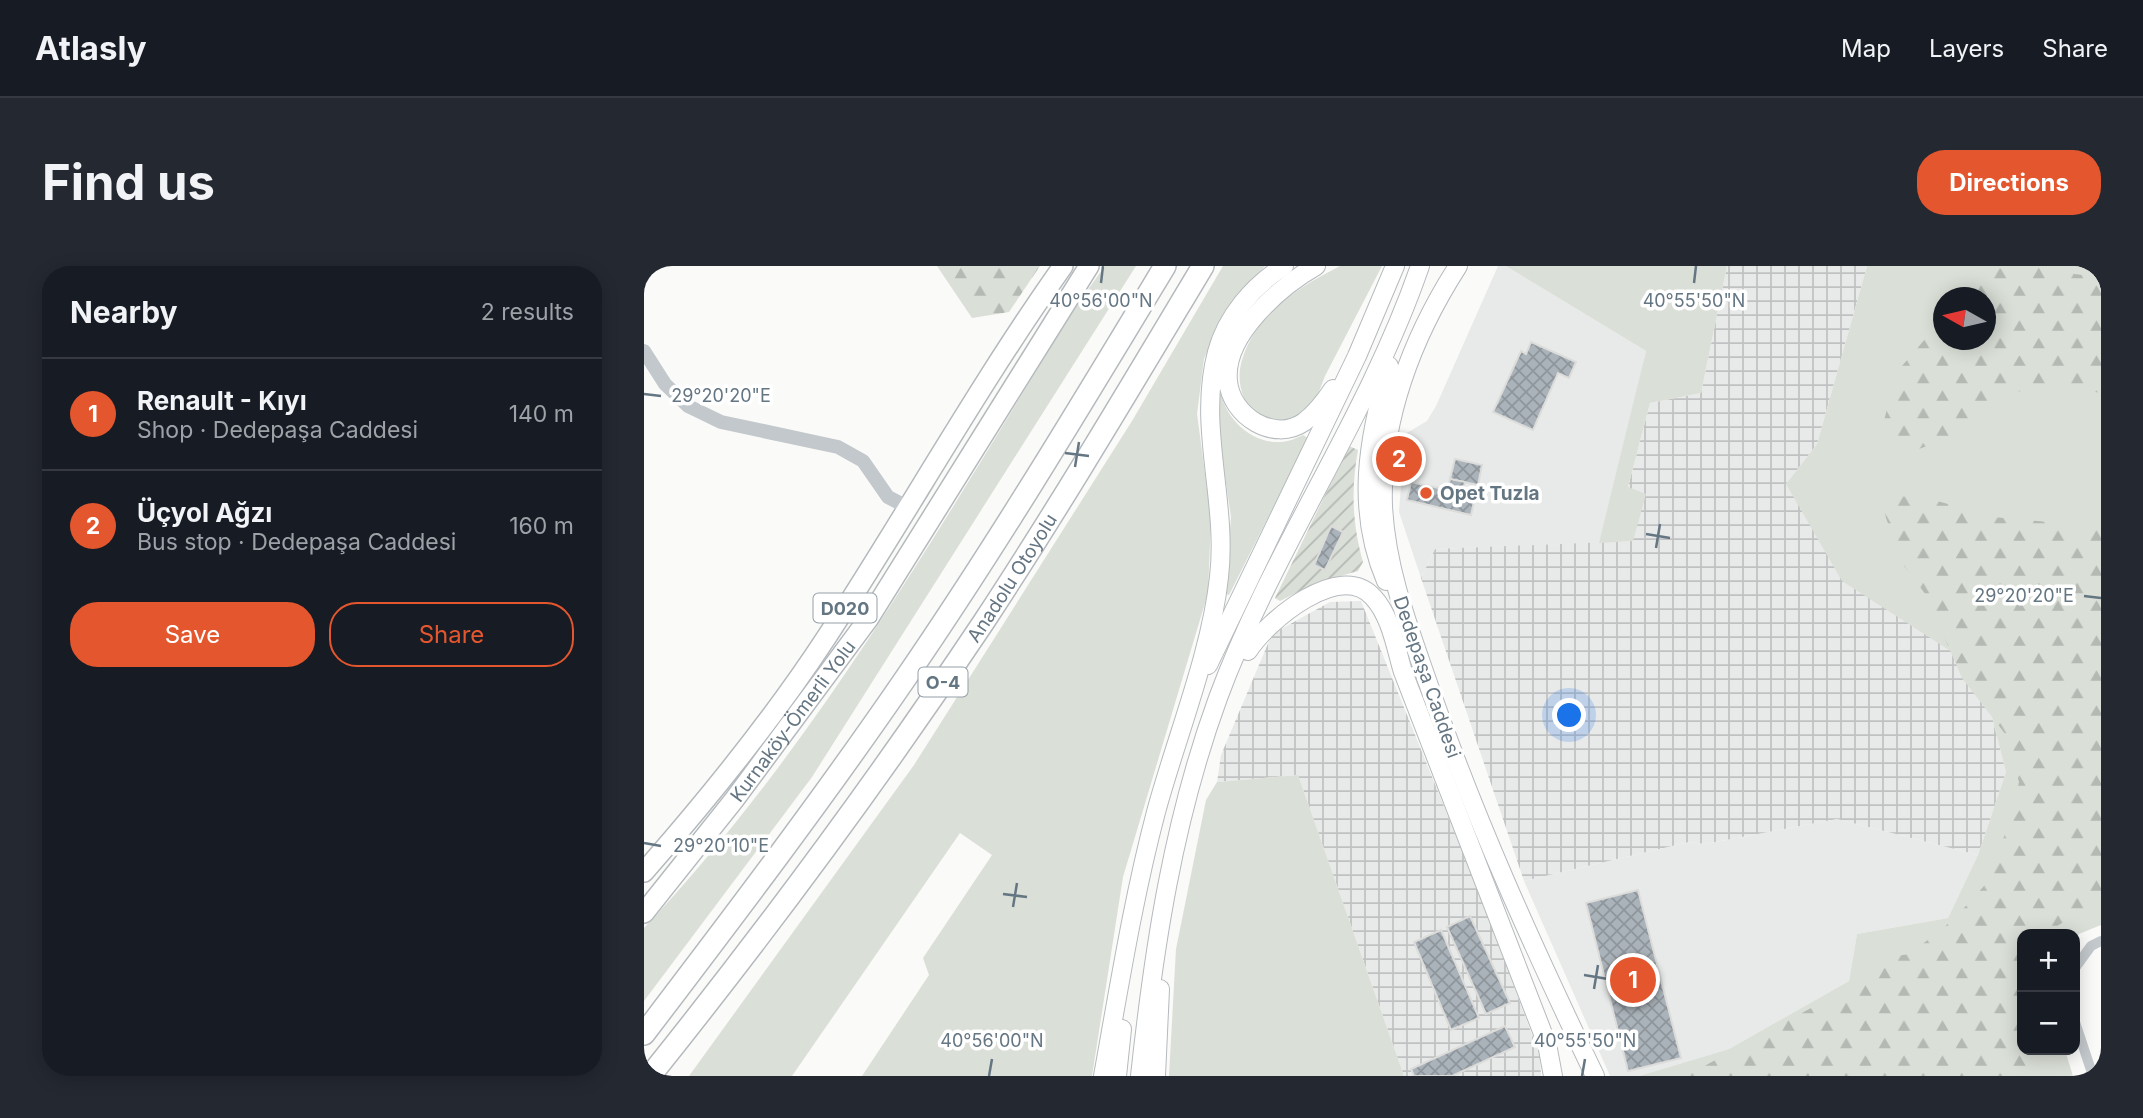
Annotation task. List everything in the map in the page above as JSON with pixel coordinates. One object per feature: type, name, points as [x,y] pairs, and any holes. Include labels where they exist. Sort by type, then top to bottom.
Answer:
[{"type":"highway","points":[[1021,326],[1056,266]]},
{"type":"highway","name":"D020","points":[[1021,326],[1063,266]]},
{"type":"highway","name":"D020","points":[[1040,341],[1089,266]]},
{"type":"highway","points":[[1040,341],[1096,266]]},
{"type":"highway","name":"Anadolu Otoyolu","points":[[644,1034],[772,866],[906,678],[1021,503],[1165,266]]},
{"type":"highway","name":"Anadolu Otoyolu","points":[[650,1076],[729,978],[983,622],[1114,415],[1203,266]]},
{"type":"highway","name":"Kurnaköy-Ömerli Yolu","points":[[644,873],[741,753],[824,640],[909,508],[972,400],[1021,326]]},
{"type":"highway","name":"Kurnaköy-Ömerli Yolu","points":[[644,913],[734,800],[869,618],[932,520],[1040,341]]},
{"type":"highway","points":[[669,1076],[729,978]]},
{"type":"main road","points":[[1102,1076],[1137,893],[1157,810],[1205,644],[1219,579],[1222,538],[1209,429],[1211,379],[1218,349],[1230,322],[1258,285],[1283,266]]},
{"type":"main road","points":[[1316,266],[1297,277],[1253,318],[1230,361],[1227,381],[1233,398],[1243,414],[1255,423],[1273,429],[1286,429],[1303,423],[1317,410],[1345,370],[1383,301]]},
{"type":"main road","points":[[1157,810],[1195,697],[1221,636],[1383,301],[1395,266]]},
{"type":"main road","name":"Dedepaşa Caddesi","points":[[1458,266],[1436,301],[1410,355],[1387,456],[1383,503],[1386,540],[1399,599],[1451,749],[1554,991],[1595,1076]]},
{"type":"main road","points":[[1420,267],[1377,408],[1370,443],[1367,508],[1380,567],[1422,665]]},
{"type":"main road","points":[[1140,1076],[1156,933],[1177,834],[1208,728],[1258,607],[1384,358],[1420,267]]},
{"type":"main road","name":"Dedepaşa Caddesi","points":[[1208,728],[1247,651],[1271,622],[1304,600],[1334,587],[1352,585],[1365,589],[1375,598],[1384,614],[1547,1044],[1553,1076]]},
{"type":"main road","points":[[1156,1076],[1164,928],[1177,834]]},
{"type":"main road","points":[[1117,1076],[1137,893]]},
{"type":"street","points":[[644,351],[665,384],[688,407],[721,422],[838,447],[863,461],[888,497],[909,508]]},
{"type":"street","points":[[2080,961],[2091,946],[2101,941]]},
{"type":"street","points":[[2080,1037],[2093,1076]]},
{"type":"shaded area","points":[[1498,266],[1506,266],[1646,351],[1609,509],[1599,543],[1435,549],[1421,578],[1399,512],[1405,434],[1427,421],[1436,406]]},
{"type":"shaded area","points":[[1727,266],[1867,266],[1817,444],[1786,484],[1980,670],[2006,772],[1978,855],[1837,819],[1705,844],[1689,842],[1524,881],[1421,578],[1435,549],[1633,541],[1628,487],[1650,403],[1701,393]]},
{"type":"shaded area","points":[[1361,601],[1481,898],[1540,1056],[1541,1076],[1404,1076],[1298,775],[1217,782],[1221,755],[1272,634],[1330,602]]},
{"type":"shaded area","points":[[1837,819],[1978,855],[1948,918],[1857,934],[1849,981],[1729,1049],[1639,1076],[1610,1076],[1524,881],[1689,842],[1705,844]]},
{"type":"green space","points":[[937,266],[1040,266],[1009,312],[972,318]]},
{"type":"green space","points":[[1105,266],[1136,266],[812,777],[644,1001],[644,928],[707,857],[822,707],[927,549],[1076,306]]},
{"type":"green space","points":[[1223,266],[1265,266],[1225,311],[1204,359],[1197,414],[1211,518],[1208,593],[1123,877],[1092,1076],[862,1076],[929,975],[923,958],[992,855],[960,833],[792,1076],[689,1076],[914,765],[1132,421]]},
{"type":"green space","points":[[1340,266],[1382,266],[1311,406],[1294,419],[1280,423],[1267,421],[1247,404],[1242,391],[1242,360],[1249,343],[1257,328],[1281,303]]},
{"type":"green space","points":[[1506,266],[1727,266],[1701,393],[1650,403],[1628,487],[1646,494],[1633,541],[1599,543],[1646,351]]},
{"type":"green space","points":[[1867,266],[2101,266],[2101,925],[2080,934],[2080,929],[2017,929],[2017,1055],[2067,1055],[2073,1076],[1639,1076],[1729,1049],[1849,981],[1857,934],[1948,918],[1978,855],[2006,772],[1980,670],[1842,581],[1786,484],[1817,444]]},
{"type":"green space","points":[[1969,266],[2069,266],[2074,274],[2101,277],[2101,393],[2055,385],[2000,395],[1962,433],[1919,449],[1881,433],[1896,373],[1932,331],[1933,350],[1996,350],[1996,287],[1970,287]]},
{"type":"green space","points":[[1220,386],[1226,408],[1249,433],[1259,438],[1281,442],[1303,435],[1308,438],[1229,595],[1225,594],[1231,517],[1216,415],[1217,387]]},
{"type":"green space","points":[[1349,446],[1358,450],[1354,506],[1363,562],[1358,571],[1316,583],[1280,601],[1275,598]]},
{"type":"green space","points":[[1882,495],[1927,498],[1993,517],[2101,527],[2101,905],[2075,915],[2052,929],[2017,929],[2017,1055],[2027,1055],[2029,1076],[1686,1076],[1857,983],[1882,958],[1910,954],[1954,919],[1984,886],[2010,822],[2019,782],[2006,735],[1962,678],[1926,595],[1904,566],[1886,518]]},
{"type":"green space","points":[[1298,775],[1404,1076],[1169,1076],[1176,949],[1206,800],[1217,782]]},
{"type":"building","points":[[1531,342],[1576,362],[1569,378],[1558,373],[1533,430],[1493,412],[1521,351],[1526,354]]},
{"type":"building","points":[[1455,459],[1482,465],[1478,485],[1450,479]]},
{"type":"building","points":[[1450,479],[1465,482],[1462,494],[1475,497],[1471,515],[1407,500],[1411,482],[1448,490]]},
{"type":"building","points":[[1331,526],[1343,532],[1325,570],[1314,565]]},
{"type":"building","points":[[1638,890],[1681,1058],[1628,1071],[1586,903]]},
{"type":"building","points":[[1470,916],[1510,1003],[1486,1014],[1447,927]]},
{"type":"building","points":[[1441,930],[1479,1018],[1451,1030],[1414,942]]},
{"type":"building","points":[[1505,1026],[1515,1047],[1452,1076],[1414,1076],[1411,1069]]},
{"type":"place","name":"Üçyol Ağzı","points":[[1399,459]]},
{"type":"place","name":"Opet Tuzla","points":[[1426,493]]},
{"type":"place","name":"Renault - Kıyı","points":[[1633,980]]}]
